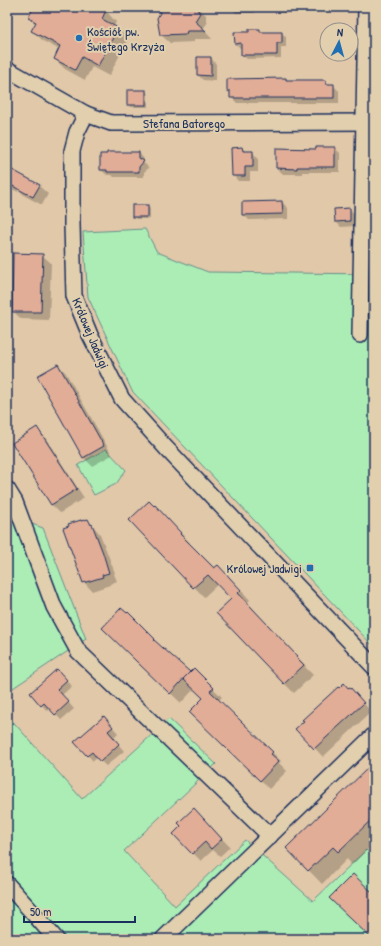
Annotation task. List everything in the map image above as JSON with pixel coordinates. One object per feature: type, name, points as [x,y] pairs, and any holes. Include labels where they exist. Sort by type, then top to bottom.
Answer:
[{"type":"street","points":[[360,335],[370,122],[366,7]]},
{"type":"street","name":"Stefana Batorego","points":[[7,69],[86,114],[111,123],[370,122]]},
{"type":"street","name":"Królowej Jadwigi","points":[[86,114],[77,132],[72,151],[74,296],[90,335],[122,399],[172,454],[374,667]]},
{"type":"street","points":[[7,490],[15,502],[54,607],[78,651],[270,836]]},
{"type":"street","points":[[163,939],[374,735]]},
{"type":"street","points":[[7,884],[56,939]]},
{"type":"green space","points":[[145,229],[157,252],[208,272],[374,274],[374,647],[132,391],[88,297],[83,232]]},
{"type":"green space","points":[[106,449],[126,470],[116,484],[94,495],[78,465]]},
{"type":"green space","points":[[7,515],[43,528],[86,639],[7,692]]},
{"type":"green space","points":[[7,715],[82,799],[169,719],[216,764],[124,851],[175,906],[245,840],[313,901],[366,850],[374,857],[374,939],[7,939]]},
{"type":"building","name":"Kościół pw. Świętego Krzyża","points":[[34,7],[70,7],[78,11],[80,7],[100,7],[106,10],[102,19],[118,28],[98,66],[82,57],[75,70],[54,59],[60,46],[31,31],[36,22],[28,18]]},
{"type":"building","points":[[160,7],[198,7],[198,11],[200,13],[195,21],[206,31],[187,31],[186,34],[160,35],[157,18],[160,13]]},
{"type":"building","points":[[249,29],[260,29],[260,32],[282,32],[282,43],[277,43],[277,55],[241,55],[241,43],[235,44],[234,32],[249,32]]},
{"type":"building","points":[[197,57],[211,57],[211,76],[197,75]]},
{"type":"building","points":[[286,78],[286,80],[326,80],[326,84],[334,84],[334,98],[230,98],[230,91],[227,91],[227,79]]},
{"type":"building","points":[[127,90],[146,90],[146,105],[127,105]]},
{"type":"building","points":[[242,147],[243,151],[253,151],[253,167],[245,167],[245,176],[232,176],[231,148]]},
{"type":"building","points":[[316,147],[335,147],[335,167],[297,167],[297,169],[276,168],[276,148],[316,149]]},
{"type":"building","points":[[107,152],[139,152],[139,158],[144,161],[139,167],[139,172],[107,172],[107,170],[100,170],[100,154],[107,154]]},
{"type":"building","points":[[7,167],[40,185],[33,197],[7,183]]},
{"type":"building","points":[[282,201],[283,214],[242,215],[242,202]]},
{"type":"building","points":[[132,205],[148,205],[148,217],[132,217]]},
{"type":"building","points":[[350,208],[350,221],[335,222],[334,209]]},
{"type":"building","points":[[13,253],[43,254],[41,312],[12,312]]},
{"type":"building","points":[[58,364],[104,446],[83,458],[37,376]]},
{"type":"building","points":[[37,427],[77,489],[51,505],[12,443]]},
{"type":"building","points":[[149,501],[154,506],[155,505],[181,533],[180,534],[214,568],[218,565],[241,590],[238,593],[304,665],[284,684],[216,613],[231,599],[208,575],[193,588],[129,520]]},
{"type":"building","points":[[88,519],[91,525],[92,524],[109,573],[102,575],[103,577],[83,583],[63,528],[69,526],[68,524]]},
{"type":"building","points":[[121,608],[127,613],[128,612],[155,639],[154,640],[190,672],[170,694],[102,628]]},
{"type":"building","points":[[194,668],[214,688],[210,691],[273,752],[271,754],[279,761],[260,781],[189,712],[203,698],[183,679]]},
{"type":"building","points":[[57,669],[67,680],[57,689],[69,702],[55,715],[44,703],[41,706],[30,693]]},
{"type":"building","points":[[344,683],[348,688],[350,687],[364,703],[314,749],[295,729],[304,721],[302,720]]},
{"type":"building","points":[[104,716],[113,727],[108,731],[119,744],[100,762],[92,752],[87,756],[74,742]]},
{"type":"building","points":[[374,762],[374,817],[338,852],[333,847],[308,871],[286,848]]},
{"type":"building","points":[[194,808],[222,839],[211,849],[205,842],[192,854],[173,834],[181,826],[178,823]]},
{"type":"building","points":[[353,874],[374,894],[374,939],[372,939],[329,898]]},
{"type":"place","name":"Kościół pw. Świętego Krzyża","points":[[79,38]]},
{"type":"place","name":"Królowej Jadwigi","points":[[310,568]]}]
